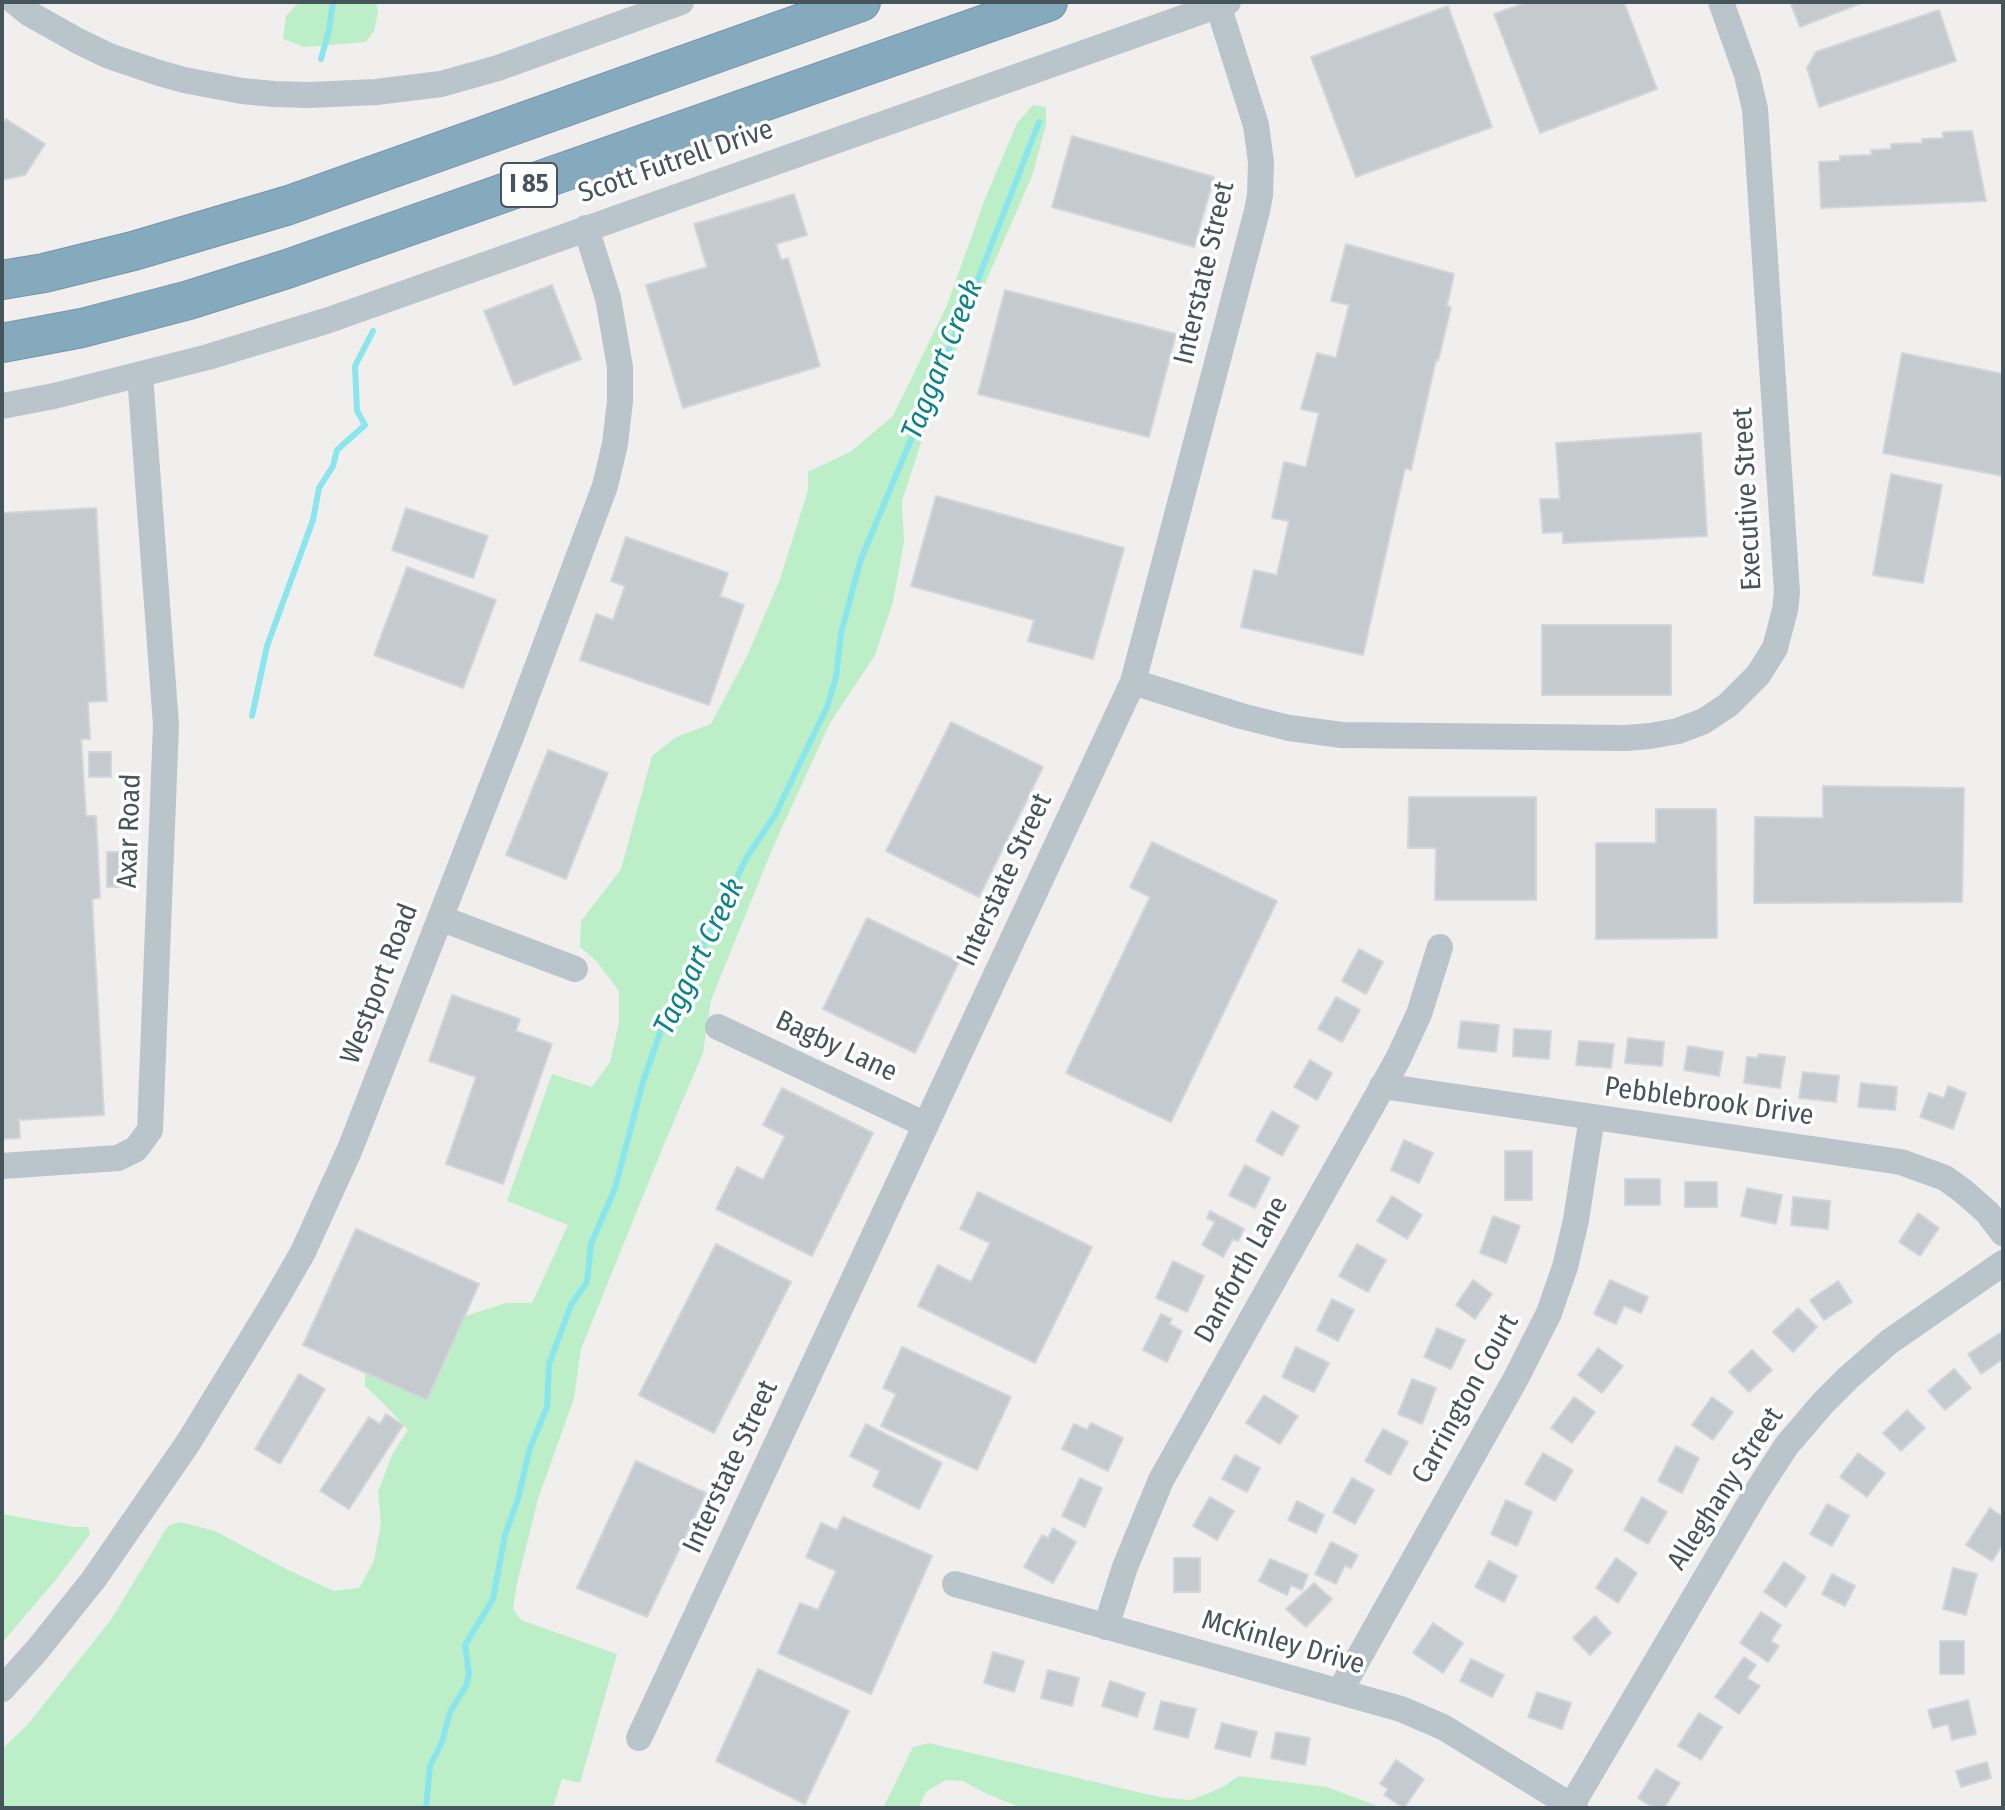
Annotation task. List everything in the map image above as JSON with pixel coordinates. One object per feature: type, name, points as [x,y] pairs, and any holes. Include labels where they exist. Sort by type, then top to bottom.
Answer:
[{"type":"highway","name":"I 85","points":[[2,280],[133,251],[289,205],[861,2]]},
{"type":"highway","name":"I 85","points":[[2,343],[82,328],[189,300],[287,269],[1048,2]]},
{"type":"street","points":[[15,2],[78,41],[109,56],[159,73],[242,91],[309,95],[376,92],[441,84],[498,68],[681,2]]},
{"type":"street","name":"Executive Street","points":[[1133,682],[1241,716],[1289,728],[1342,735],[1626,738],[1678,731],[1704,721],[1739,696],[1758,675],[1775,648],[1787,592],[1755,109],[1747,75],[1721,2]]},
{"type":"street","name":"Interstate Street","points":[[639,1738],[1133,682],[1260,195],[1261,162],[1256,125],[1223,4]]},
{"type":"street","name":"Scott Futrell Drive","points":[[2,406],[140,375],[329,320],[1223,4]]},
{"type":"street","name":"Westport Road","points":[[2,1689],[94,1579],[188,1443],[303,1252],[336,1184],[514,729],[605,486],[615,444],[620,367],[608,298],[586,228]]},
{"type":"street","name":"Axar Road","points":[[2,1166],[118,1158],[136,1149],[150,1130],[166,725],[140,375]]},
{"type":"street","points":[[440,918],[575,969]]},
{"type":"street","name":"Danforth Lane","points":[[1106,1627],[1125,1567],[1161,1480],[1398,1059],[1419,1014],[1440,947]]},
{"type":"street","name":"Bagby Lane","points":[[718,1027],[926,1125]]},
{"type":"street","name":"Pebblebrook Drive","points":[[1382,1086],[1901,1162],[1945,1178],[1987,1212],[2003,1233]]},
{"type":"street","name":"Carrington Court","points":[[1340,1691],[1515,1380],[1549,1313],[1565,1267],[1576,1220],[1592,1117]]},
{"type":"street","name":"Alleghany Street","points":[[1572,1807],[1787,1445],[1831,1395],[1889,1342],[2003,1263]]},
{"type":"street","name":"McKinley Drive","points":[[955,1584],[1401,1709],[1443,1727],[1572,1807]]},
{"type":"green space","points":[[299,2],[376,2],[378,12],[374,31],[366,42],[304,47],[283,39],[286,16]]},
{"type":"green space","points":[[1033,105],[1046,107],[1046,125],[1032,176],[937,394],[902,501],[904,541],[893,602],[875,655],[830,723],[774,845],[711,1000],[703,1053],[581,1349],[574,1398],[538,1499],[513,1609],[521,1620],[617,1654],[580,1783],[562,1779],[553,1808],[2,1808],[2,1749],[28,1724],[110,1621],[168,1526],[180,1522],[215,1531],[334,1591],[359,1588],[374,1561],[381,1523],[378,1492],[392,1455],[408,1430],[365,1386],[365,1373],[427,1400],[465,1316],[506,1303],[532,1303],[568,1225],[507,1201],[552,1074],[592,1087],[610,1062],[619,1023],[619,991],[597,962],[580,947],[581,921],[621,869],[652,756],[676,737],[711,724],[747,656],[780,579],[808,490],[808,472],[850,452],[893,416],[947,305],[985,199],[1017,123]]},
{"type":"green space","points":[[2,1514],[88,1527],[90,1534],[2,1643]]},
{"type":"green space","points":[[929,1743],[1159,1797],[1191,1800],[1221,1788],[1239,1776],[1327,1787],[1383,1808],[1022,1808],[963,1781],[946,1780],[927,1791],[918,1808],[883,1808],[913,1747]]},
{"type":"building","points":[[1528,2],[1624,2],[1657,89],[1540,133],[1494,14]]},
{"type":"building","points":[[1790,2],[1864,2],[1800,27]]},
{"type":"building","points":[[1448,6],[1492,127],[1356,177],[1311,57]]},
{"type":"building","points":[[1939,10],[1956,61],[1819,107],[1807,68],[1816,52]]},
{"type":"building","points":[[6,119],[45,144],[25,175],[2,180],[2,126]]},
{"type":"building","points":[[1972,131],[1986,201],[1821,208],[1819,162],[1840,161],[1840,156],[1872,155],[1871,150],[1891,149],[1891,144],[1922,143],[1922,139],[1943,138],[1943,132]]},
{"type":"building","points":[[1072,136],[1214,177],[1194,247],[1052,207]]},
{"type":"building","points":[[794,194],[807,235],[776,244],[781,260],[788,258],[820,366],[683,408],[646,285],[707,267],[694,224]]},
{"type":"building","points":[[1346,244],[1454,274],[1447,306],[1451,307],[1411,470],[1405,468],[1363,655],[1241,627],[1254,570],[1277,575],[1289,521],[1272,518],[1284,462],[1306,467],[1319,413],[1301,409],[1317,353],[1336,358],[1349,305],[1331,301]]},
{"type":"building","points":[[552,285],[581,359],[514,385],[484,311]]},
{"type":"building","points":[[1005,290],[1176,334],[1149,437],[978,394]]},
{"type":"building","points":[[1902,353],[2003,374],[2003,476],[1883,453]]},
{"type":"building","points":[[1701,433],[1707,536],[1563,543],[1563,532],[1543,533],[1540,499],[1560,499],[1556,443]]},
{"type":"building","points":[[1891,474],[1942,485],[1923,583],[1873,575]]},
{"type":"building","points":[[936,496],[1124,548],[1093,659],[1028,641],[1034,620],[911,586]]},
{"type":"building","points":[[96,508],[107,701],[88,702],[90,739],[81,739],[86,816],[96,816],[100,898],[92,899],[104,1115],[19,1120],[20,1138],[2,1139],[2,513]]},
{"type":"building","points":[[406,508],[488,536],[473,578],[392,550]]},
{"type":"building","points":[[626,537],[728,573],[720,596],[744,605],[709,705],[580,660],[596,614],[613,620],[625,586],[611,581]]},
{"type":"building","points":[[407,567],[496,600],[463,688],[374,655]]},
{"type":"building","points":[[1542,625],[1671,625],[1671,695],[1542,695]]},
{"type":"building","points":[[951,722],[1043,767],[979,897],[886,851]]},
{"type":"building","points":[[548,750],[608,773],[566,879],[506,855]]},
{"type":"building","points":[[89,752],[111,752],[111,777],[89,777]]},
{"type":"building","points":[[1823,786],[1964,788],[1962,902],[1754,903],[1755,817],[1823,818]]},
{"type":"building","points":[[1409,797],[1536,797],[1536,900],[1435,900],[1436,848],[1408,848]]},
{"type":"building","points":[[1656,809],[1716,809],[1717,938],[1596,939],[1596,843],[1656,843]]},
{"type":"building","points":[[1152,842],[1277,901],[1171,1122],[1066,1073],[1150,897],[1130,887]]},
{"type":"building","points":[[107,852],[123,852],[123,887],[107,887]]},
{"type":"building","points":[[867,918],[959,962],[915,1053],[823,1009]]},
{"type":"building","points":[[1359,949],[1383,962],[1366,994],[1342,981]]},
{"type":"building","points":[[452,995],[520,1019],[516,1031],[552,1044],[503,1184],[446,1164],[476,1077],[429,1061]]},
{"type":"building","points":[[1336,997],[1360,1010],[1342,1042],[1318,1029]]},
{"type":"building","points":[[1461,1021],[1499,1025],[1496,1052],[1458,1048]]},
{"type":"building","points":[[1514,1029],[1551,1031],[1549,1059],[1513,1056]]},
{"type":"building","points":[[1628,1038],[1664,1042],[1662,1066],[1625,1063]]},
{"type":"building","points":[[1579,1041],[1614,1044],[1611,1068],[1576,1065]]},
{"type":"building","points":[[1688,1046],[1723,1052],[1719,1076],[1684,1070]]},
{"type":"building","points":[[1759,1054],[1785,1057],[1780,1088],[1744,1083],[1747,1057],[1758,1058]]},
{"type":"building","points":[[1310,1060],[1332,1073],[1317,1100],[1294,1087]]},
{"type":"building","points":[[1803,1072],[1839,1076],[1836,1102],[1799,1098]]},
{"type":"building","points":[[1861,1083],[1897,1087],[1895,1110],[1858,1107]]},
{"type":"building","points":[[1948,1086],[1966,1093],[1953,1129],[1920,1117],[1929,1093],[1944,1098]]},
{"type":"building","points":[[782,1088],[873,1133],[812,1256],[716,1209],[737,1167],[763,1180],[785,1136],[763,1125]]},
{"type":"building","points":[[1272,1111],[1299,1126],[1282,1156],[1256,1141]]},
{"type":"building","points":[[1404,1140],[1433,1153],[1419,1183],[1391,1170]]},
{"type":"building","points":[[1505,1151],[1532,1151],[1532,1200],[1505,1200]]},
{"type":"building","points":[[1245,1165],[1270,1178],[1255,1208],[1229,1195]]},
{"type":"building","points":[[1625,1179],[1660,1179],[1660,1205],[1625,1205]]},
{"type":"building","points":[[1685,1182],[1717,1182],[1717,1207],[1685,1207]]},
{"type":"building","points":[[1747,1188],[1782,1195],[1776,1224],[1741,1216]]},
{"type":"building","points":[[978,1192],[1092,1247],[1035,1363],[918,1306],[938,1265],[971,1282],[990,1243],[960,1229]]},
{"type":"building","points":[[1392,1196],[1422,1215],[1407,1239],[1377,1221]]},
{"type":"building","points":[[1793,1197],[1830,1201],[1828,1229],[1791,1225]]},
{"type":"building","points":[[1210,1211],[1244,1229],[1238,1241],[1233,1239],[1223,1257],[1202,1245],[1215,1222],[1207,1218]]},
{"type":"building","points":[[1918,1213],[1939,1228],[1920,1256],[1899,1242]]},
{"type":"building","points":[[1493,1216],[1520,1226],[1506,1263],[1480,1253]]},
{"type":"building","points":[[356,1229],[479,1284],[427,1400],[303,1345]]},
{"type":"building","points":[[716,1244],[791,1282],[714,1433],[639,1395]]},
{"type":"building","points":[[1357,1244],[1386,1260],[1368,1292],[1339,1276]]},
{"type":"building","points":[[1173,1261],[1204,1276],[1187,1312],[1156,1298]]},
{"type":"building","points":[[1473,1280],[1492,1294],[1475,1319],[1456,1305]]},
{"type":"building","points":[[1610,1280],[1648,1297],[1641,1313],[1624,1306],[1616,1324],[1594,1314]]},
{"type":"building","points":[[1838,1281],[1852,1302],[1824,1320],[1810,1300]]},
{"type":"building","points":[[1332,1299],[1354,1310],[1338,1341],[1317,1330]]},
{"type":"building","points":[[1798,1308],[1817,1327],[1793,1352],[1773,1332]]},
{"type":"building","points":[[1161,1314],[1172,1319],[1169,1324],[1182,1331],[1167,1362],[1143,1350]]},
{"type":"building","points":[[1437,1328],[1465,1340],[1451,1369],[1424,1357]]},
{"type":"building","points":[[2003,1331],[2003,1359],[1981,1374],[1968,1354]]},
{"type":"building","points":[[902,1347],[1011,1397],[977,1470],[881,1426],[896,1394],[883,1388]]},
{"type":"building","points":[[1296,1347],[1329,1363],[1314,1392],[1282,1377]]},
{"type":"building","points":[[1598,1348],[1623,1366],[1602,1393],[1578,1375]]},
{"type":"building","points":[[1752,1350],[1772,1370],[1749,1392],[1729,1372]]},
{"type":"building","points":[[1954,1369],[1971,1388],[1945,1410],[1928,1391]]},
{"type":"building","points":[[299,1374],[325,1389],[280,1464],[255,1449]]},
{"type":"building","points":[[1412,1379],[1436,1388],[1422,1424],[1398,1414]]},
{"type":"building","points":[[1264,1395],[1298,1416],[1280,1444],[1246,1423]]},
{"type":"building","points":[[1574,1397],[1595,1412],[1572,1443],[1551,1428]]},
{"type":"building","points":[[1712,1397],[1733,1412],[1713,1440],[1692,1425]]},
{"type":"building","points":[[1907,1410],[1925,1428],[1901,1451],[1883,1433]]},
{"type":"building","points":[[386,1414],[403,1425],[349,1509],[320,1491],[369,1417],[380,1424]]},
{"type":"building","points":[[1091,1423],[1123,1438],[1108,1471],[1062,1449],[1074,1424],[1087,1430]]},
{"type":"building","points":[[866,1424],[942,1463],[919,1509],[873,1486],[880,1471],[850,1456]]},
{"type":"building","points":[[1383,1429],[1408,1442],[1390,1475],[1365,1461]]},
{"type":"building","points":[[1676,1446],[1699,1458],[1682,1493],[1658,1481]]},
{"type":"building","points":[[1543,1453],[1573,1470],[1555,1501],[1525,1484]]},
{"type":"building","points":[[1858,1453],[1885,1473],[1867,1497],[1840,1477]]},
{"type":"building","points":[[1235,1455],[1260,1468],[1247,1492],[1222,1479]]},
{"type":"building","points":[[636,1461],[706,1493],[647,1617],[577,1588]]},
{"type":"building","points":[[1080,1478],[1102,1488],[1085,1527],[1062,1516]]},
{"type":"building","points":[[1352,1478],[1374,1490],[1355,1524],[1333,1512]]},
{"type":"building","points":[[1210,1497],[1234,1511],[1217,1540],[1193,1526]]},
{"type":"building","points":[[1642,1497],[1667,1512],[1648,1544],[1624,1530]]},
{"type":"building","points":[[1506,1500],[1532,1512],[1517,1546],[1491,1534]]},
{"type":"building","points":[[1297,1501],[1324,1515],[1316,1533],[1288,1520]]},
{"type":"building","points":[[1827,1504],[1849,1516],[1832,1546],[1810,1534]]},
{"type":"building","points":[[1990,1508],[2003,1517],[2003,1544],[1992,1561],[1966,1545]]},
{"type":"building","points":[[843,1517],[932,1556],[871,1694],[778,1653],[800,1603],[818,1610],[836,1571],[806,1557],[821,1523],[837,1530]]},
{"type":"building","points":[[1053,1528],[1076,1542],[1053,1583],[1024,1567],[1042,1535],[1048,1538]]},
{"type":"building","points":[[1331,1542],[1358,1555],[1351,1568],[1345,1565],[1336,1584],[1315,1574]]},
{"type":"building","points":[[1174,1558],[1200,1558],[1200,1592],[1174,1592]]},
{"type":"building","points":[[1616,1558],[1637,1573],[1618,1603],[1596,1588]]},
{"type":"building","points":[[1270,1559],[1308,1575],[1302,1590],[1291,1585],[1287,1595],[1259,1581]]},
{"type":"building","points":[[1489,1561],[1517,1576],[1504,1602],[1475,1587]]},
{"type":"building","points":[[1784,1562],[1806,1577],[1786,1607],[1764,1592]]},
{"type":"building","points":[[1953,1568],[1977,1574],[1966,1615],[1943,1609]]},
{"type":"building","points":[[1832,1574],[1855,1586],[1845,1606],[1822,1594]]},
{"type":"building","points":[[1314,1583],[1332,1599],[1306,1627],[1286,1609]]},
{"type":"building","points":[[1761,1612],[1781,1625],[1771,1641],[1779,1646],[1768,1662],[1740,1643]]},
{"type":"building","points":[[1595,1616],[1611,1633],[1590,1655],[1573,1638]]},
{"type":"building","points":[[1433,1623],[1463,1643],[1443,1673],[1413,1653]]},
{"type":"building","points":[[1940,1641],[1964,1641],[1964,1674],[1940,1674]]},
{"type":"building","points":[[993,1652],[1024,1661],[1014,1692],[984,1683]]},
{"type":"building","points":[[1744,1657],[1756,1665],[1747,1678],[1760,1686],[1739,1714],[1715,1697]]},
{"type":"building","points":[[1471,1659],[1504,1675],[1492,1697],[1460,1681]]},
{"type":"building","points":[[758,1669],[849,1711],[805,1804],[716,1761]]},
{"type":"building","points":[[1048,1670],[1079,1678],[1072,1706],[1041,1698]]},
{"type":"building","points":[[1110,1681],[1145,1693],[1137,1717],[1102,1706]]},
{"type":"building","points":[[1537,1692],[1571,1703],[1562,1729],[1528,1717]]},
{"type":"building","points":[[1968,1700],[1976,1734],[1952,1740],[1948,1724],[1933,1728],[1928,1710]]},
{"type":"building","points":[[1161,1701],[1196,1709],[1188,1738],[1154,1729]]},
{"type":"building","points":[[1699,1713],[1722,1727],[1701,1760],[1678,1746]]},
{"type":"building","points":[[1222,1723],[1257,1732],[1250,1757],[1215,1748]]},
{"type":"building","points":[[1276,1732],[1310,1738],[1305,1765],[1271,1758]]},
{"type":"building","points":[[1396,1760],[1424,1779],[1404,1808],[1384,1795],[1388,1789],[1380,1784]]},
{"type":"building","points":[[1987,1762],[1991,1778],[1961,1787],[1956,1771]]},
{"type":"building","points":[[1656,1769],[1680,1783],[1664,1808],[1654,1808],[1638,1798]]},
{"type":"waterway","points":[[321,59],[333,2]]},
{"type":"waterway","name":"Taggart Creek","points":[[426,1808],[430,1766],[442,1742],[450,1712],[466,1686],[469,1674],[465,1645],[493,1599],[505,1535],[518,1499],[530,1448],[547,1407],[549,1364],[571,1305],[587,1282],[591,1244],[615,1188],[643,1082],[661,1030],[747,857],[775,815],[827,707],[836,678],[841,633],[861,559],[977,282],[1039,122]]},
{"type":"waterway","points":[[252,716],[267,646],[313,520],[319,488],[333,466],[337,450],[365,425],[357,411],[355,366],[373,331]]}]
